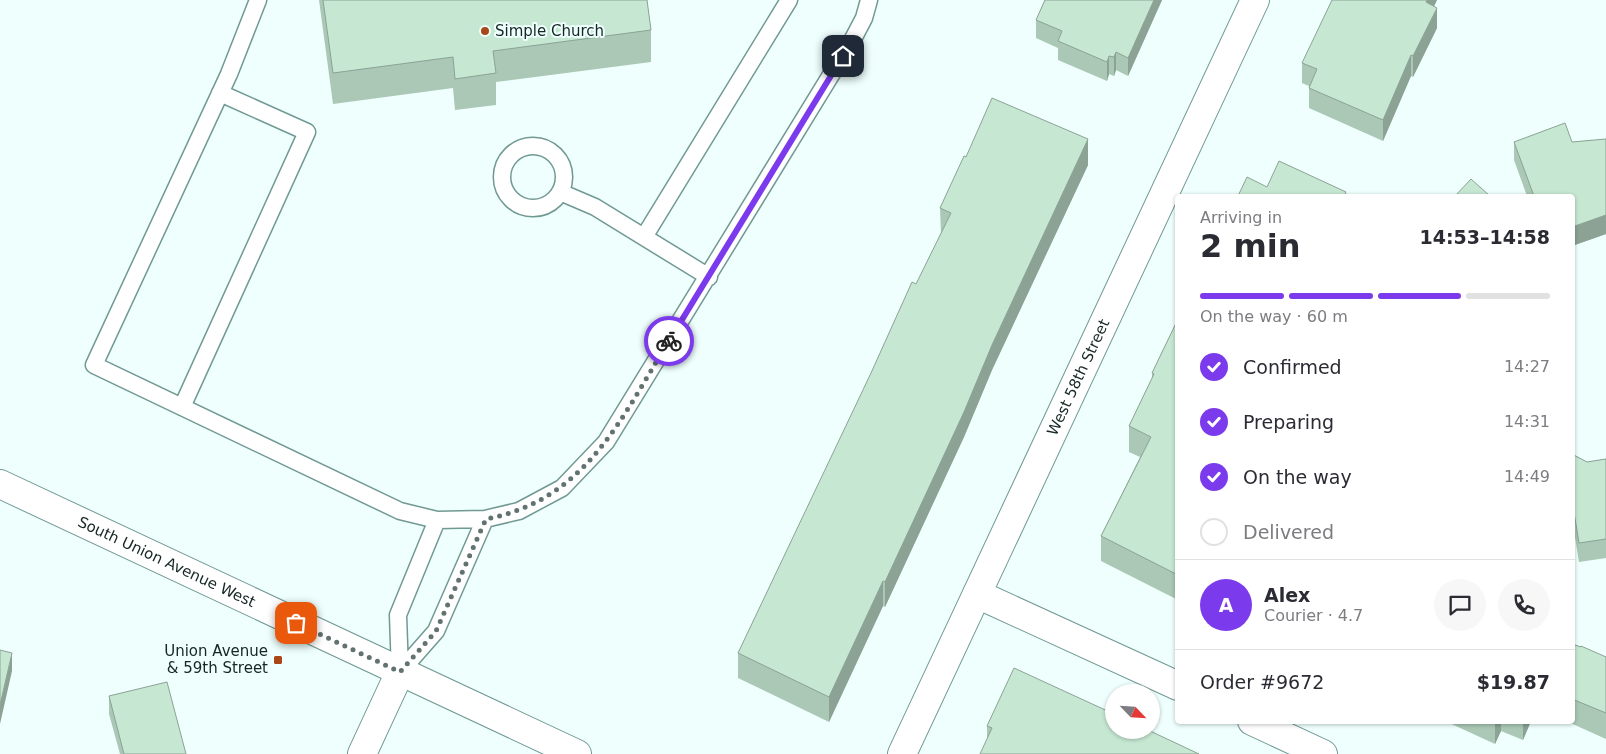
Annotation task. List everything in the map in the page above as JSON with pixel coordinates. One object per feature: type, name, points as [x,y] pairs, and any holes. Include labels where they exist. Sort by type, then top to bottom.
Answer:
[{"type":"street","name":"West 58th Street","points":[[902,754],[1255,0]]},
{"type":"street","name":"South Union Avenue West","points":[[0,484],[576,754]]},
{"type":"street","points":[[977,594],[1175,685]]},
{"type":"street","points":[[362,754],[400,672]]},
{"type":"street","points":[[1258,724],[1323,754]]},
{"type":"lane","points":[[258,0],[220,93],[94,365],[400,511],[437,520],[486,519],[519,511],[562,488],[606,442],[853,39],[864,18],[868,0]]},
{"type":"lane","points":[[644,237],[788,0]]},
{"type":"lane","points":[[182,407],[307,132],[220,93]]},
{"type":"lane","points":[[560,192],[595,207],[709,276]]},
{"type":"lane","points":[[400,672],[436,631],[486,519]]},
{"type":"lane","points":[[400,672],[398,615],[437,520]]},
{"type":"building","name":"Simple Church","points":[[323,0],[647,0],[651,30],[493,51],[496,73],[455,79],[453,57],[333,73]]},
{"type":"building","points":[[1045,0],[1154,0],[1128,58],[1116,52],[1114,57],[1109,56],[1107,62],[1058,41],[1062,31],[1036,20]]},
{"type":"building","points":[[1332,0],[1427,0],[1426,2],[1437,8],[1413,56],[1411,55],[1383,120],[1309,88],[1317,69],[1302,63]]},
{"type":"building","points":[[992,98],[1088,139],[992,345],[964,412],[829,697],[738,653],[871,373],[912,282],[916,284],[951,213],[940,208],[964,156],[966,157]]},
{"type":"building","points":[[1565,123],[1572,142],[1606,139],[1606,215],[1575,226],[1575,194],[1533,194],[1514,142]]},
{"type":"building","points":[[1279,161],[1346,192],[1345,194],[1239,194],[1247,177],[1267,187]]},
{"type":"building","points":[[1471,179],[1488,194],[1457,194]]},
{"type":"building","points":[[1175,325],[1175,573],[1101,536],[1151,437],[1129,426],[1154,374],[1152,373]]},
{"type":"building","points":[[1575,456],[1587,462],[1606,459],[1606,539],[1579,543],[1575,518]]},
{"type":"building","points":[[1575,645],[1606,657],[1606,713],[1575,700]]},
{"type":"building","points":[[0,650],[12,653],[0,705]]},
{"type":"building","points":[[1014,668],[1105,710],[1105,739],[1160,739],[1160,736],[1199,754],[980,754],[992,728],[987,726]]},
{"type":"building","points":[[167,682],[186,754],[124,754],[109,696]]},
{"type":"way so far","points":[[296,623],[400,672],[436,631],[486,519],[519,511],[562,488],[606,442],[669,341]]},
{"type":"place","name":"Simple Church","points":[[485,31]]},
{"type":"place","name":"Union Avenue & 59th Street","points":[[278,660]]},
{"type":"route","points":[[669,341],[843,56]]}]
